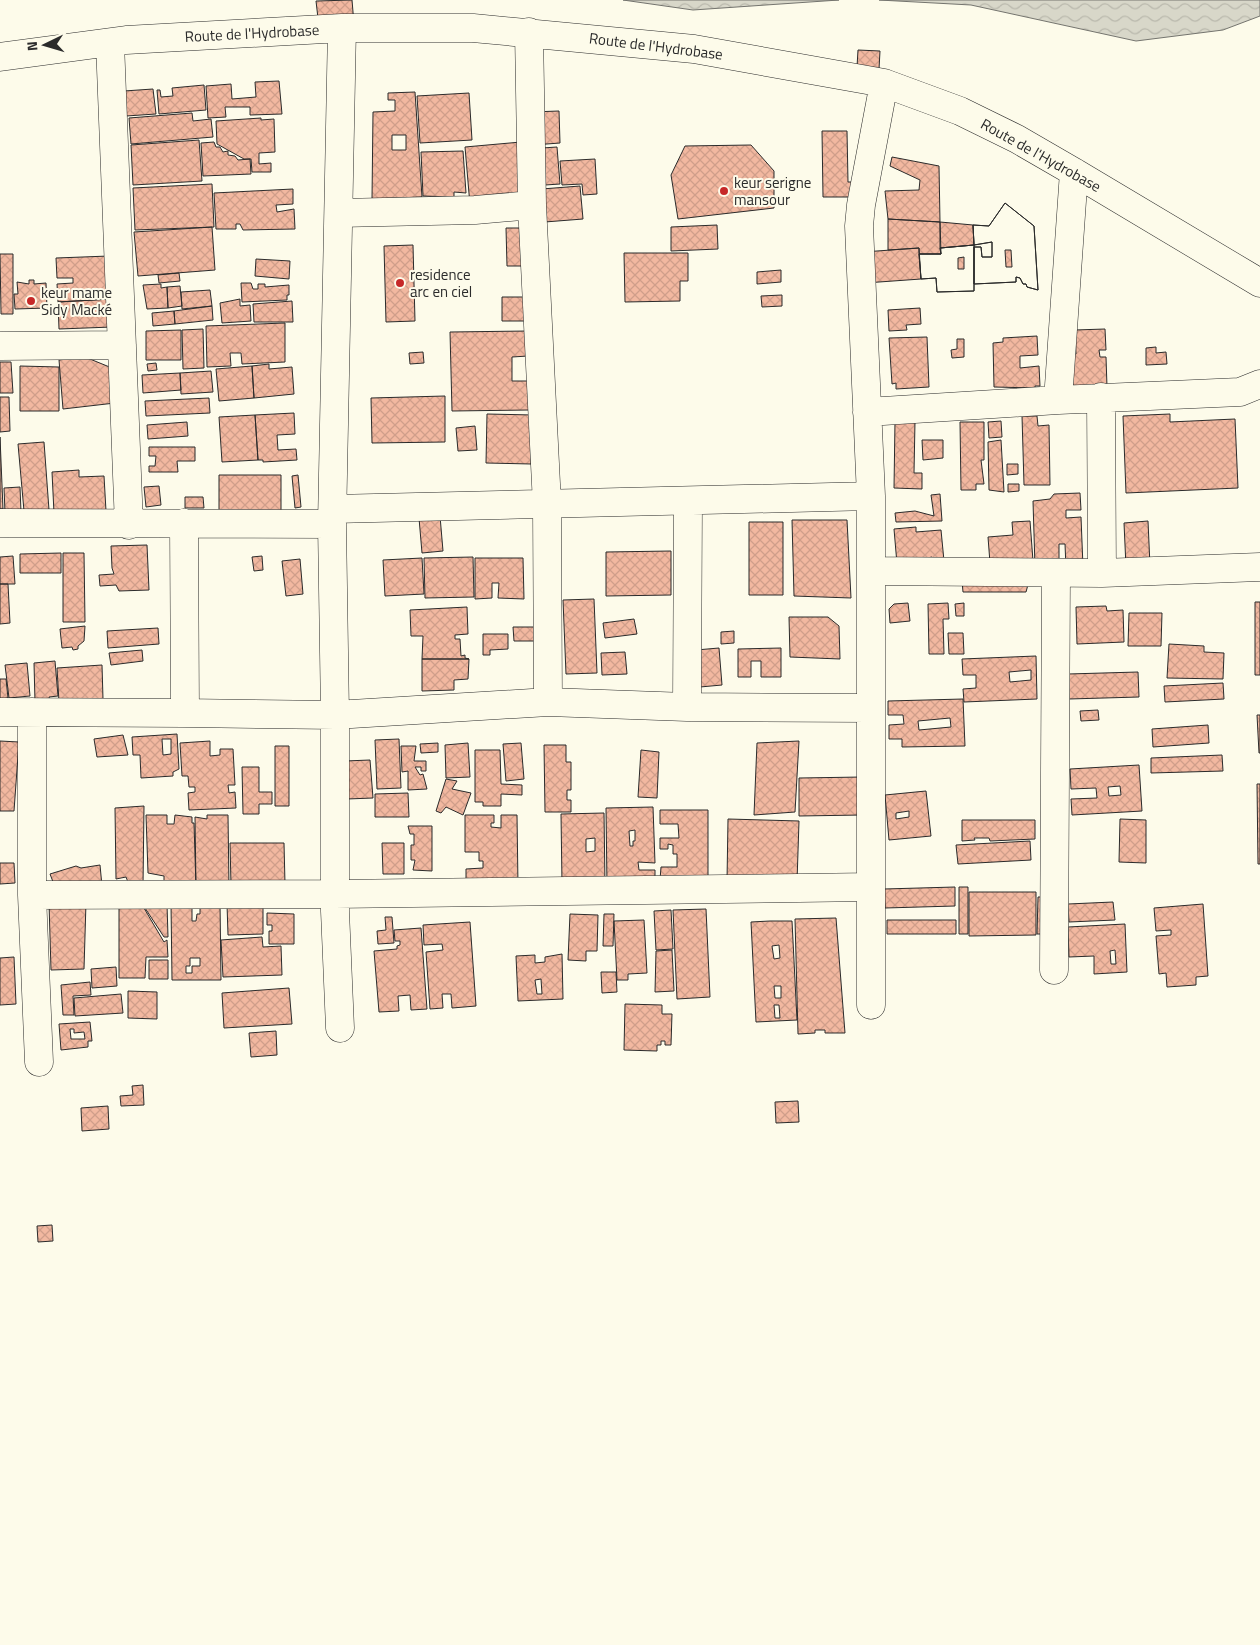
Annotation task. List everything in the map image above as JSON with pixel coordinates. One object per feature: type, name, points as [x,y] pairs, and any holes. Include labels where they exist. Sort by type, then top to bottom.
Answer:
[{"type":"street","name":"Route de l'Hydrobase","points":[[0,57],[110,43],[342,28],[473,28],[694,49],[884,83],[960,111],[1017,139],[1260,283]]},
{"type":"street","points":[[340,1028],[335,894],[333,516],[342,28]]},
{"type":"street","points":[[528,32],[532,205],[546,504],[548,702]]},
{"type":"street","points":[[110,43],[129,524]]},
{"type":"street","points":[[871,1005],[869,708],[871,496],[859,226],[884,83]]},
{"type":"street","points":[[1058,400],[1074,172]]},
{"type":"street","points":[[339,213],[475,210],[532,205]]},
{"type":"street","points":[[0,346],[122,345]]},
{"type":"street","points":[[868,412],[1058,400],[1240,392],[1259,386]]},
{"type":"street","points":[[1101,398],[1102,574]]},
{"type":"street","points":[[0,523],[184,523],[546,504],[871,496]]},
{"type":"street","points":[[688,501],[688,707]]},
{"type":"street","points":[[184,523],[185,713]]},
{"type":"street","points":[[871,571],[1102,574],[1260,567]]},
{"type":"street","points":[[1054,970],[1056,573]]},
{"type":"street","points":[[0,712],[335,715],[548,702],[688,707],[869,708]]},
{"type":"street","points":[[32,712],[32,895],[38,1062]]},
{"type":"street","points":[[32,895],[335,894],[871,887]]},
{"type":"water","points":[[623,0],[839,0],[693,10]]},
{"type":"water","points":[[879,0],[1260,0],[1260,16],[1223,30],[1136,41],[971,5]]},
{"type":"building","points":[[352,0],[354,24],[319,27],[316,1]]},
{"type":"building","points":[[858,50],[880,51],[879,69],[857,67]]},
{"type":"building","points":[[279,81],[282,114],[250,115],[250,107],[225,107],[226,117],[208,118],[206,86],[231,84],[232,99],[256,97],[255,82]]},
{"type":"building","points":[[204,85],[206,110],[159,114],[157,90],[160,90],[161,97],[173,96],[172,88]]},
{"type":"building","points":[[153,89],[156,114],[126,116],[124,91]]},
{"type":"building","points":[[415,92],[422,197],[372,199],[373,112],[395,111],[395,100],[388,100],[388,93]],"holes":[[[392,135],[406,135],[406,150],[392,150]]]},
{"type":"building","points":[[469,93],[472,140],[420,143],[417,96]]},
{"type":"building","points":[[559,111],[560,143],[533,145],[531,112]]},
{"type":"building","points":[[192,113],[193,121],[211,119],[213,137],[131,144],[129,118]]},
{"type":"building","points":[[261,118],[261,120],[274,119],[275,152],[259,153],[259,164],[271,163],[271,172],[252,172],[251,159],[244,159],[217,144],[216,121]]},
{"type":"building","points":[[822,131],[847,131],[848,182],[853,182],[853,197],[823,197]]},
{"type":"building","points":[[199,140],[202,181],[133,185],[131,145]]},
{"type":"building","points":[[214,142],[216,147],[220,147],[223,152],[228,151],[228,155],[235,156],[238,160],[250,159],[251,174],[203,176],[201,143]]},
{"type":"building","points":[[521,142],[526,200],[470,205],[465,147]]},
{"type":"building","name":"keur serigne mansour","points":[[751,145],[774,171],[774,208],[678,219],[671,175],[685,146]]},
{"type":"building","points":[[557,147],[560,184],[530,186],[527,149]]},
{"type":"building","points":[[463,151],[466,193],[454,192],[454,197],[423,196],[421,152]]},
{"type":"building","points":[[892,157],[939,166],[940,222],[888,219],[885,191],[919,190],[920,180],[890,166]]},
{"type":"building","points":[[595,159],[597,194],[583,195],[582,184],[562,185],[560,161]]},
{"type":"building","points":[[212,184],[214,227],[135,230],[133,188]]},
{"type":"building","points":[[580,186],[583,219],[532,223],[529,190]]},
{"type":"building","points":[[293,189],[293,204],[276,205],[277,212],[294,209],[295,229],[243,230],[240,224],[236,224],[236,229],[216,229],[214,193]]},
{"type":"building","points":[[1005,203],[1034,226],[1038,290],[1027,287],[1020,278],[1016,277],[1016,282],[974,284],[974,247],[981,247],[982,257],[992,257],[992,242],[974,245],[973,225],[989,226]],"holes":[[[1005,250],[1011,250],[1012,267],[1006,267]]]},
{"type":"building","points":[[1005,203],[1034,226],[1038,290],[1027,287],[1020,278],[1016,277],[1016,282],[974,284],[974,247],[981,247],[982,257],[992,257],[992,242],[974,245],[973,225],[989,226]]},
{"type":"building","points":[[888,219],[940,222],[941,254],[919,254],[919,248],[888,250]]},
{"type":"building","points":[[940,222],[973,225],[974,245],[940,248]]},
{"type":"building","points":[[717,225],[718,249],[671,251],[671,227]]},
{"type":"building","points":[[212,227],[215,270],[138,276],[134,232]]},
{"type":"building","points":[[506,228],[526,228],[526,266],[507,266]]},
{"type":"building","name":"residence arc en ciel","points":[[413,245],[415,321],[386,322],[384,246]]},
{"type":"building","points":[[974,245],[974,291],[937,292],[936,278],[921,279],[919,254],[941,254],[940,248]],"holes":[[[964,257],[964,269],[958,269],[958,258]]]},
{"type":"building","points":[[974,245],[974,291],[937,292],[936,278],[921,279],[919,254],[941,254],[940,248]]},
{"type":"building","points":[[919,248],[921,279],[865,283],[863,252]]},
{"type":"building","points":[[624,253],[688,253],[688,281],[680,281],[680,301],[625,302]]},
{"type":"building","points":[[0,254],[13,254],[13,314],[1,314]]},
{"type":"building","points":[[109,256],[111,299],[58,302],[57,284],[73,283],[73,278],[57,278],[56,258]]},
{"type":"building","points":[[256,259],[290,261],[289,279],[255,276]]},
{"type":"building","points":[[781,270],[781,282],[757,284],[757,272]]},
{"type":"building","points":[[179,273],[180,281],[159,283],[158,275]]},
{"type":"building","name":"keur mame Sidy Macké","points":[[29,280],[34,280],[34,284],[46,283],[47,308],[15,309],[14,294],[18,294],[17,282],[29,284]]},
{"type":"building","points":[[241,283],[251,283],[253,289],[258,289],[258,284],[265,284],[265,287],[289,285],[289,295],[287,295],[287,300],[242,302]]},
{"type":"building","points":[[161,284],[161,288],[167,287],[168,308],[147,309],[143,285]]},
{"type":"building","points":[[180,286],[182,306],[168,308],[167,287]]},
{"type":"building","points":[[210,290],[212,306],[182,309],[181,292]]},
{"type":"building","points":[[782,295],[782,306],[762,307],[761,296]]},
{"type":"building","points":[[502,297],[526,297],[526,321],[502,321]]},
{"type":"building","points":[[111,299],[112,327],[59,329],[58,302]]},
{"type":"building","points":[[240,299],[240,306],[250,305],[251,321],[222,323],[220,303]]},
{"type":"building","points":[[292,301],[293,322],[254,322],[253,304]]},
{"type":"building","points":[[212,306],[213,320],[175,324],[174,311]]},
{"type":"building","points":[[920,308],[921,324],[906,325],[907,330],[889,331],[888,310]]},
{"type":"building","points":[[174,311],[175,324],[153,326],[152,313]]},
{"type":"building","points":[[285,323],[285,362],[242,364],[241,353],[230,353],[231,366],[207,367],[206,326]]},
{"type":"building","points":[[203,329],[204,368],[183,369],[182,330]]},
{"type":"building","points":[[1105,329],[1106,350],[1099,350],[1100,357],[1106,357],[1107,387],[1065,389],[1064,355],[1076,354],[1075,330]]},
{"type":"building","points":[[181,330],[181,360],[146,360],[146,331]]},
{"type":"building","points":[[528,331],[528,356],[512,357],[512,381],[529,381],[529,410],[452,411],[450,332]]},
{"type":"building","points":[[1037,336],[1038,355],[1020,356],[1020,368],[1039,366],[1040,386],[1035,386],[1035,388],[994,387],[993,343],[1003,342],[1003,338]]},
{"type":"building","points":[[927,337],[929,387],[896,389],[896,383],[892,384],[889,338]]},
{"type":"building","points":[[957,339],[964,339],[964,357],[952,358],[951,350],[957,349]]},
{"type":"building","points":[[1156,347],[1156,353],[1166,352],[1167,364],[1146,365],[1146,348]]},
{"type":"building","points":[[423,352],[424,363],[410,364],[409,353]]},
{"type":"building","points":[[85,357],[112,368],[115,403],[63,409],[59,360]]},
{"type":"building","points":[[0,362],[11,362],[13,393],[0,393]]},
{"type":"building","points":[[156,363],[157,370],[148,371],[147,364]]},
{"type":"building","points":[[269,364],[269,369],[292,367],[294,394],[254,398],[252,366]]},
{"type":"building","points":[[20,366],[59,367],[59,411],[20,411]]},
{"type":"building","points":[[252,366],[254,398],[219,401],[216,369]]},
{"type":"building","points":[[211,371],[213,392],[181,394],[180,373]]},
{"type":"building","points":[[180,373],[181,390],[143,393],[142,375]]},
{"type":"building","points":[[445,396],[445,442],[372,443],[371,398]]},
{"type":"building","points":[[0,397],[9,397],[10,431],[0,432]]},
{"type":"building","points":[[209,398],[210,413],[146,416],[145,401]]},
{"type":"building","points":[[294,413],[295,434],[277,435],[278,450],[296,449],[297,460],[263,462],[263,460],[258,460],[255,415]]},
{"type":"building","points":[[487,414],[533,415],[531,464],[486,463]]},
{"type":"building","points":[[1170,414],[1170,422],[1235,419],[1238,488],[1126,493],[1123,416]]},
{"type":"building","points":[[255,415],[258,460],[222,462],[219,417]]},
{"type":"building","points":[[1022,416],[1037,416],[1038,426],[1049,425],[1050,485],[1024,485]]},
{"type":"building","points":[[895,421],[915,421],[914,473],[922,473],[922,489],[894,488]]},
{"type":"building","points":[[1001,421],[1002,437],[989,438],[988,422]]},
{"type":"building","points":[[187,422],[188,436],[148,439],[147,425]]},
{"type":"building","points":[[960,422],[984,422],[984,460],[981,460],[984,484],[976,484],[976,490],[961,490]]},
{"type":"building","points":[[475,426],[477,450],[458,451],[456,428]]},
{"type":"building","points":[[0,437],[3,509],[0,509]]},
{"type":"building","points":[[922,440],[943,440],[943,458],[923,460]]},
{"type":"building","points":[[1001,440],[1004,492],[989,490],[988,442]]},
{"type":"building","points":[[44,442],[49,510],[24,511],[18,444]]},
{"type":"building","points":[[149,447],[195,447],[195,461],[177,461],[178,472],[149,472],[149,466],[155,466],[156,456],[149,456]]},
{"type":"building","points":[[1007,464],[1018,464],[1018,474],[1007,475]]},
{"type":"building","points":[[79,470],[79,477],[104,476],[106,511],[54,513],[52,472]]},
{"type":"building","points":[[219,475],[281,475],[281,513],[219,513]]},
{"type":"building","points":[[298,475],[301,507],[295,508],[292,476]]},
{"type":"building","points":[[1008,484],[1019,484],[1019,491],[1008,492]]},
{"type":"building","points":[[159,486],[161,505],[146,507],[144,487]]},
{"type":"building","points":[[20,487],[21,512],[5,512],[4,488]]},
{"type":"building","points":[[1080,493],[1081,510],[1066,510],[1066,518],[1081,517],[1083,567],[1066,568],[1065,544],[1059,544],[1059,566],[1035,567],[1033,501],[1050,499],[1054,494]]},
{"type":"building","points":[[940,494],[942,521],[896,522],[895,513],[915,511],[934,516],[931,495]]},
{"type":"building","points":[[185,497],[203,497],[204,508],[185,508]]},
{"type":"building","points":[[440,516],[443,551],[422,553],[419,518]]},
{"type":"building","points":[[792,520],[847,520],[851,598],[794,596]]},
{"type":"building","points":[[1030,521],[1033,561],[990,563],[988,537],[1013,535],[1012,522]]},
{"type":"building","points":[[1148,521],[1150,566],[1126,567],[1124,523]]},
{"type":"building","points":[[749,522],[783,522],[783,595],[749,595]]},
{"type":"building","points":[[916,527],[916,532],[941,530],[944,561],[932,562],[932,557],[897,564],[894,529]]},
{"type":"building","points":[[147,545],[149,590],[119,591],[116,585],[100,586],[99,575],[114,574],[111,546]]},
{"type":"building","points":[[671,551],[671,595],[606,596],[606,552]]},
{"type":"building","points":[[61,553],[61,573],[20,573],[20,554]]},
{"type":"building","points":[[63,553],[84,553],[85,622],[63,622]]},
{"type":"building","points":[[13,556],[15,584],[0,584],[0,557]]},
{"type":"building","points":[[262,556],[263,570],[254,571],[252,557]]},
{"type":"building","points":[[473,557],[474,597],[425,598],[424,558]]},
{"type":"building","points":[[422,558],[424,594],[385,596],[383,560]]},
{"type":"building","points":[[475,558],[523,558],[524,599],[498,598],[499,583],[492,583],[492,598],[475,599]]},
{"type":"building","points":[[300,559],[303,594],[286,596],[282,561]]},
{"type":"building","points":[[962,581],[1029,581],[1026,592],[963,592]]},
{"type":"building","points":[[0,584],[8,584],[10,623],[0,624]]},
{"type":"building","points":[[594,599],[597,673],[566,674],[563,600]]},
{"type":"building","points":[[1255,602],[1260,602],[1260,675],[1255,675]]},
{"type":"building","points":[[908,603],[910,621],[890,623],[889,609],[894,604]]},
{"type":"building","points":[[948,603],[949,619],[943,619],[944,654],[929,654],[928,604]]},
{"type":"building","points":[[964,603],[964,616],[956,616],[955,604]]},
{"type":"building","points":[[1106,606],[1107,611],[1123,610],[1124,642],[1077,644],[1076,607]]},
{"type":"building","points":[[467,607],[468,634],[455,635],[455,639],[460,639],[461,656],[465,655],[465,658],[469,659],[422,659],[423,636],[411,636],[410,610]]},
{"type":"building","points":[[1129,613],[1162,613],[1161,646],[1128,646]]},
{"type":"building","points":[[789,617],[828,617],[839,626],[840,659],[790,657]]},
{"type":"building","points":[[634,619],[637,634],[605,638],[603,623]]},
{"type":"building","points":[[85,626],[84,641],[78,646],[78,649],[73,650],[72,647],[62,648],[60,629]]},
{"type":"building","points":[[513,627],[535,627],[535,641],[514,641]]},
{"type":"building","points":[[158,628],[159,644],[108,648],[107,631]]},
{"type":"building","points":[[734,631],[734,643],[721,644],[721,632]]},
{"type":"building","points":[[948,633],[963,633],[964,654],[949,654]]},
{"type":"building","points":[[483,634],[508,634],[508,649],[490,650],[490,655],[483,655]]},
{"type":"building","points":[[1169,644],[1204,646],[1204,652],[1224,653],[1223,679],[1167,678]]},
{"type":"building","points":[[719,648],[722,685],[700,687],[696,650]]},
{"type":"building","points":[[781,648],[781,677],[761,677],[761,661],[751,661],[751,677],[738,677],[738,649]]},
{"type":"building","points":[[142,650],[143,661],[111,665],[109,653]]},
{"type":"building","points":[[625,652],[627,674],[602,675],[601,653]]},
{"type":"building","points":[[1036,656],[1037,699],[964,702],[963,689],[976,688],[976,675],[963,675],[962,659]],"holes":[[[1031,670],[1031,680],[1010,682],[1009,672]]]},
{"type":"building","points":[[422,659],[469,659],[468,679],[454,680],[454,690],[422,691]]},
{"type":"building","points":[[55,661],[58,696],[49,697],[50,701],[35,702],[34,663]]},
{"type":"building","points":[[27,663],[30,696],[9,698],[5,665]]},
{"type":"building","points":[[102,665],[103,699],[59,702],[57,668]]},
{"type":"building","points":[[1138,672],[1139,697],[1069,699],[1068,674]]},
{"type":"building","points":[[0,679],[6,679],[8,698],[0,699]]},
{"type":"building","points":[[1223,683],[1224,699],[1165,702],[1164,686]]},
{"type":"building","points":[[963,699],[965,746],[902,747],[902,739],[889,739],[889,725],[904,724],[903,715],[888,715],[888,701]],"holes":[[[950,718],[951,727],[919,730],[918,721]]]},
{"type":"building","points":[[1098,710],[1099,720],[1081,721],[1080,711]]},
{"type":"building","points":[[1257,715],[1260,715],[1260,753],[1259,753]]},
{"type":"building","points":[[1208,725],[1209,743],[1153,747],[1152,729]]},
{"type":"building","points":[[177,734],[179,769],[173,772],[173,776],[141,778],[140,755],[133,755],[132,737]],"holes":[[[162,739],[171,739],[171,754],[163,755]]]},
{"type":"building","points":[[123,735],[128,755],[97,757],[94,739]]},
{"type":"building","points":[[399,739],[401,788],[377,789],[375,740]]},
{"type":"building","points":[[0,741],[19,742],[14,811],[0,811]]},
{"type":"building","points":[[210,741],[210,756],[220,755],[220,749],[233,749],[235,785],[228,785],[229,793],[235,792],[236,808],[189,810],[188,793],[195,792],[195,787],[189,787],[188,776],[182,776],[180,743]]},
{"type":"building","points":[[799,741],[795,812],[754,815],[757,743]]},
{"type":"building","points":[[438,743],[438,752],[421,753],[420,744]]},
{"type":"building","points":[[468,743],[470,777],[446,778],[445,745]]},
{"type":"building","points":[[521,743],[524,779],[506,781],[503,744]]},
{"type":"building","points":[[544,745],[566,745],[566,762],[571,762],[571,790],[567,790],[567,800],[571,800],[571,812],[545,812]]},
{"type":"building","points":[[275,746],[289,746],[289,806],[275,806]]},
{"type":"building","points":[[401,746],[416,746],[414,761],[426,761],[426,771],[421,771],[421,767],[415,767],[420,775],[423,774],[427,789],[408,790],[408,771],[402,772]]},
{"type":"building","points":[[475,750],[500,750],[501,784],[522,785],[522,795],[501,794],[501,806],[483,806],[483,802],[475,802]]},
{"type":"building","points":[[641,750],[659,752],[657,798],[638,797]]},
{"type":"building","points":[[1222,755],[1223,771],[1151,773],[1151,758]]},
{"type":"building","points":[[370,760],[373,798],[347,799],[345,761]]},
{"type":"building","points":[[1139,765],[1142,811],[1072,815],[1071,799],[1097,798],[1096,788],[1071,789],[1070,769]],"holes":[[[1120,786],[1121,795],[1109,796],[1108,787]]]},
{"type":"building","points":[[242,767],[259,767],[259,792],[272,792],[272,804],[259,804],[259,814],[243,814]]},
{"type":"building","points":[[862,777],[862,815],[799,816],[799,778]]},
{"type":"building","points":[[446,779],[457,781],[452,789],[471,793],[463,815],[446,807],[441,813],[436,811]]},
{"type":"building","points":[[1257,784],[1260,784],[1260,864],[1258,864]]},
{"type":"building","points":[[926,791],[931,836],[889,840],[885,795]],"holes":[[[909,811],[909,817],[896,819],[896,813]]]},
{"type":"building","points":[[408,793],[409,817],[375,817],[375,794]]},
{"type":"building","points":[[144,806],[143,886],[128,882],[126,877],[116,879],[115,808]]},
{"type":"building","points":[[653,807],[655,863],[638,862],[639,870],[655,870],[655,885],[607,886],[606,808]],"holes":[[[635,830],[635,841],[633,841],[633,846],[630,846],[629,831]]]},
{"type":"building","points":[[660,810],[708,810],[708,880],[660,880],[661,867],[677,867],[677,854],[673,854],[673,845],[668,844],[668,849],[660,849],[660,838],[679,838],[678,824],[660,824]]},
{"type":"building","points":[[604,813],[605,884],[562,884],[561,814]],"holes":[[[595,838],[595,851],[586,852],[586,839]]]},
{"type":"building","points":[[146,815],[167,815],[167,824],[174,824],[175,815],[192,817],[192,823],[194,823],[196,888],[164,883],[164,876],[148,873]]},
{"type":"building","points":[[207,815],[228,815],[229,887],[196,888],[195,817],[207,819]]},
{"type":"building","points":[[465,815],[494,815],[494,823],[491,823],[491,827],[501,828],[501,815],[517,815],[518,886],[466,887],[466,869],[483,868],[483,861],[479,861],[479,852],[465,852]]},
{"type":"building","points":[[728,819],[799,821],[797,882],[727,881]]},
{"type":"building","points":[[1120,819],[1146,820],[1146,863],[1119,862]]},
{"type":"building","points":[[962,820],[1035,820],[1035,839],[990,841],[989,838],[974,838],[975,840],[962,841]]},
{"type":"building","points":[[408,826],[432,826],[432,871],[413,870],[415,860],[411,860],[411,845],[414,845],[414,834],[410,834]]},
{"type":"building","points":[[1030,841],[1031,860],[958,864],[956,845]]},
{"type":"building","points":[[230,843],[284,843],[285,884],[231,885]]},
{"type":"building","points":[[382,843],[404,843],[404,874],[383,874]]},
{"type":"building","points":[[0,863],[14,863],[15,883],[0,884]]},
{"type":"building","points":[[100,865],[102,886],[55,887],[50,874],[76,866],[81,868]]},
{"type":"building","points":[[955,887],[955,906],[885,908],[884,889]]},
{"type":"building","points":[[959,887],[968,887],[968,934],[959,934]]},
{"type":"building","points":[[969,892],[1036,892],[1036,935],[969,936]]},
{"type":"building","points":[[1038,897],[1048,897],[1048,934],[1037,934]]},
{"type":"building","points":[[119,901],[141,903],[164,942],[167,940],[168,957],[146,957],[145,978],[119,978]]},
{"type":"building","points":[[86,902],[84,969],[51,970],[49,903]]},
{"type":"building","points":[[1113,902],[1115,920],[1069,922],[1068,904]]},
{"type":"building","points":[[200,903],[220,903],[221,980],[172,980],[171,904],[192,904],[192,921],[196,921],[197,914],[200,914]],"holes":[[[190,958],[200,958],[200,966],[192,966],[192,973],[186,973],[186,966],[190,966]]]},
{"type":"building","points":[[263,903],[263,934],[228,935],[227,904]]},
{"type":"building","points":[[167,904],[168,937],[164,937],[145,908]]},
{"type":"building","points":[[1203,904],[1208,976],[1196,977],[1196,985],[1167,987],[1166,973],[1159,974],[1156,936],[1171,935],[1171,930],[1156,931],[1154,908]]},
{"type":"building","points":[[706,909],[710,997],[677,999],[673,910]]},
{"type":"building","points":[[671,910],[673,949],[656,950],[654,911]]},
{"type":"building","points":[[267,913],[294,914],[294,944],[269,944],[269,931],[272,931],[272,925],[267,925]]},
{"type":"building","points":[[570,914],[598,915],[597,951],[586,951],[586,961],[568,960]]},
{"type":"building","points":[[604,914],[614,914],[613,946],[603,946]]},
{"type":"building","points":[[385,917],[392,917],[394,943],[378,944],[377,931],[386,930]]},
{"type":"building","points":[[836,918],[845,1033],[825,1033],[825,1030],[815,1030],[815,1033],[798,1034],[795,919]]},
{"type":"building","points":[[644,920],[647,973],[628,974],[628,980],[617,980],[614,921]]},
{"type":"building","points":[[887,920],[956,920],[956,934],[887,934]]},
{"type":"building","points":[[792,921],[797,1020],[756,1022],[751,922]],"holes":[[[779,945],[780,958],[774,959],[772,946]],[[774,986],[781,986],[781,998],[775,998]],[[774,1005],[779,1005],[780,1018],[775,1018]]]},
{"type":"building","points":[[470,922],[476,1006],[452,1008],[451,994],[442,994],[443,1008],[430,1009],[426,952],[443,950],[442,944],[424,945],[423,925]]},
{"type":"building","points":[[1125,924],[1127,972],[1094,974],[1094,956],[1069,957],[1068,927]],"holes":[[[1115,950],[1116,964],[1111,964],[1110,951]]]},
{"type":"building","points":[[421,928],[427,1009],[411,1010],[410,995],[398,996],[399,1011],[379,1012],[374,951],[397,949],[400,941],[395,941],[394,930]]},
{"type":"building","points":[[262,937],[263,947],[281,946],[282,975],[223,977],[221,940]]},
{"type":"building","points":[[672,950],[674,991],[655,992],[656,951]]},
{"type":"building","points":[[562,954],[563,999],[518,1001],[516,956],[535,955],[535,963],[545,962],[545,957]],"holes":[[[541,979],[542,994],[537,994],[535,980]]]},
{"type":"building","points":[[14,957],[16,1004],[0,1005],[0,958]]},
{"type":"building","points":[[149,960],[168,960],[168,979],[149,979]]},
{"type":"building","points":[[116,967],[117,986],[92,988],[91,969]]},
{"type":"building","points":[[601,972],[616,972],[617,992],[602,993]]},
{"type":"building","points":[[90,982],[91,995],[73,996],[74,1015],[63,1015],[61,985]]},
{"type":"building","points":[[289,988],[292,1024],[224,1028],[222,993]]},
{"type":"building","points":[[128,991],[157,992],[157,1019],[128,1018]]},
{"type":"building","points":[[121,994],[123,1013],[75,1016],[74,998]]},
{"type":"building","points":[[625,1004],[662,1005],[662,1014],[672,1014],[671,1045],[665,1045],[665,1041],[661,1041],[661,1045],[657,1045],[657,1051],[624,1050]]},
{"type":"building","points":[[90,1022],[92,1041],[88,1041],[88,1047],[61,1050],[59,1024]],"holes":[[[70,1029],[74,1029],[74,1033],[84,1032],[85,1039],[71,1039]]]},
{"type":"building","points":[[276,1031],[277,1055],[251,1057],[249,1033]]},
{"type":"building","points":[[143,1085],[144,1105],[121,1106],[120,1096],[133,1095],[132,1086]]},
{"type":"building","points":[[798,1101],[799,1122],[776,1123],[775,1102]]},
{"type":"building","points":[[108,1106],[109,1129],[82,1131],[81,1108]]},
{"type":"building","points":[[52,1225],[53,1241],[38,1242],[37,1226]]},
{"type":"place","name":"keur serigne mansour","points":[[724,191]]},
{"type":"place","name":"residence arc en ciel","points":[[400,283]]},
{"type":"place","name":"keur mame Sidy Macké","points":[[31,301]]}]
